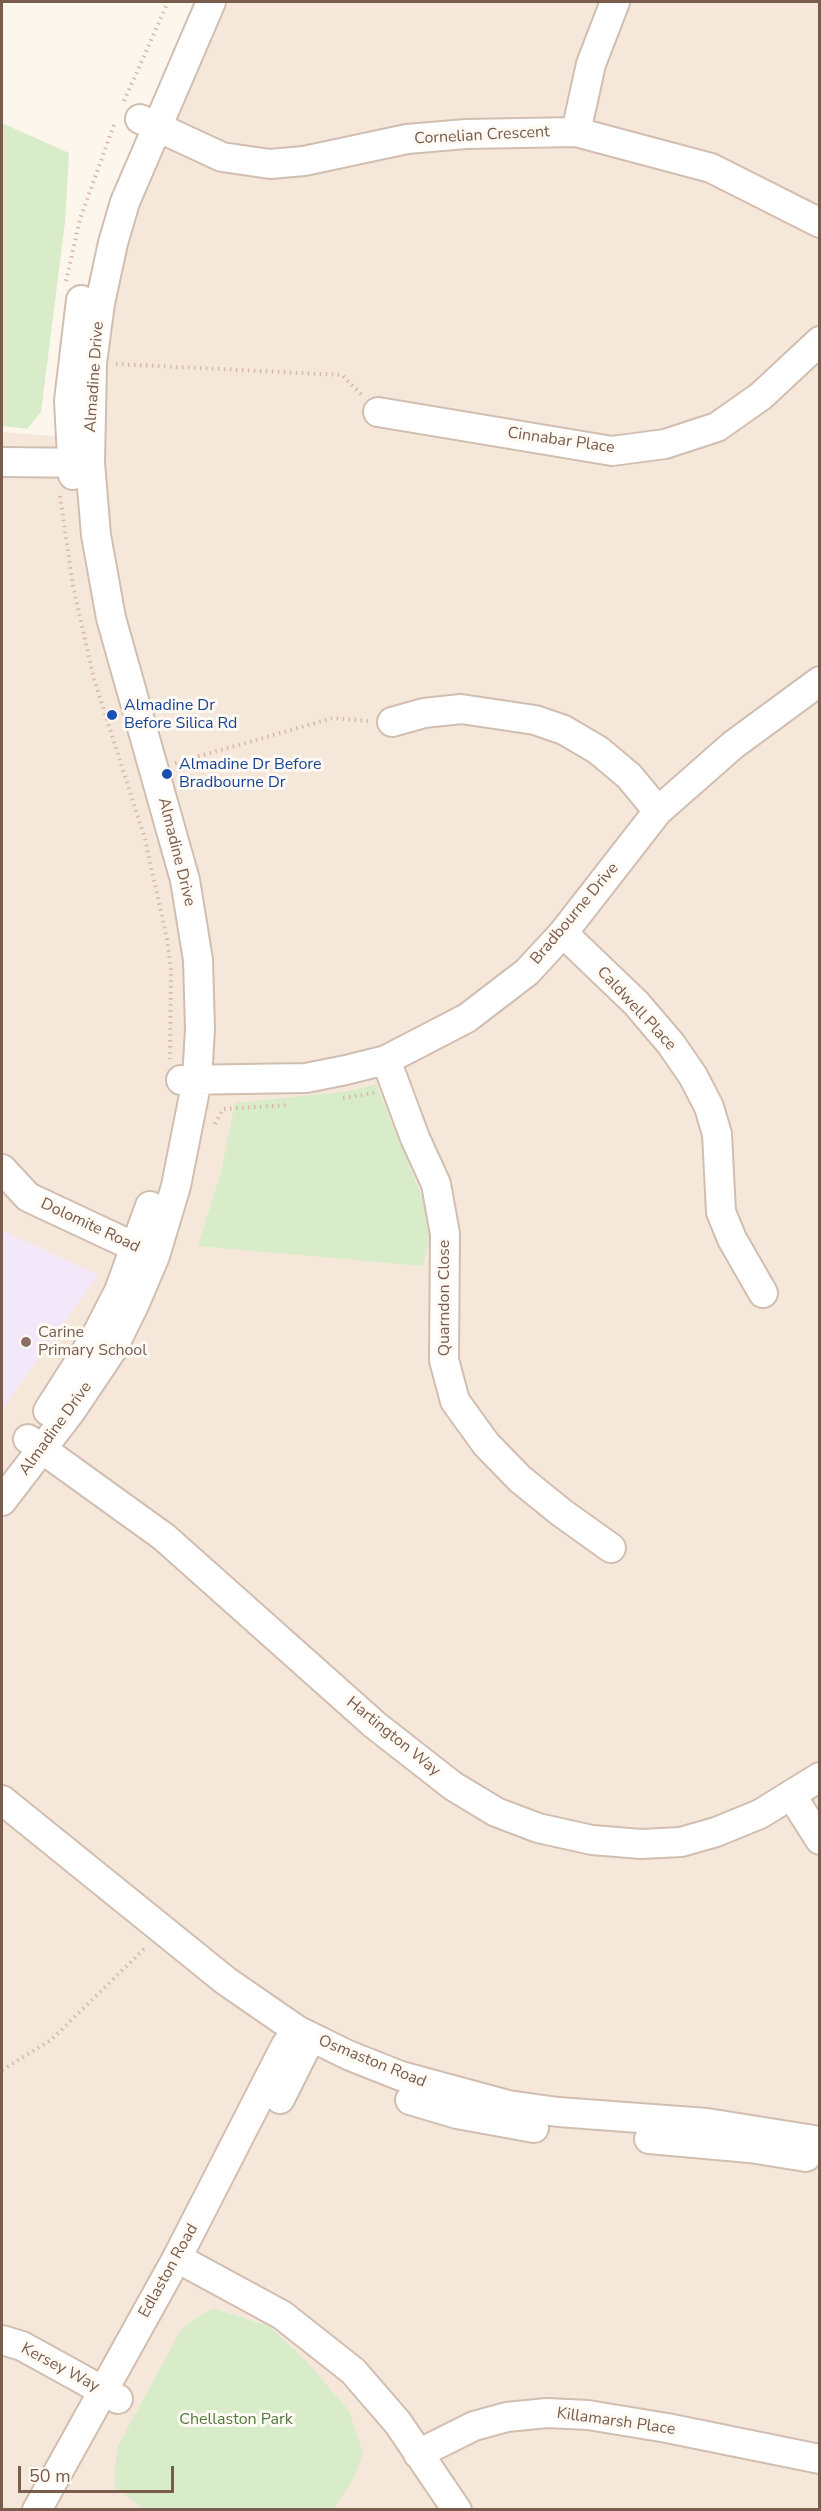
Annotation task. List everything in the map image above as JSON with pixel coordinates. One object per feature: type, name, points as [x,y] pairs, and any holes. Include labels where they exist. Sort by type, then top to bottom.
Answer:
[{"type":"street","name":"Almadine Drive","points":[[2,1501],[97,1334],[119,1290],[146,1252],[183,1076],[200,1029],[198,960],[185,880],[111,618],[69,401],[82,297],[103,214],[134,115],[190,2]]},
{"type":"street","name":"Almadine Drive","points":[[183,1076],[183,1008],[179,954],[166,875],[90,604],[81,463],[100,303],[125,202],[134,115],[211,2]]},
{"type":"street","points":[[576,132],[591,64],[615,2]]},
{"type":"street","name":"Cornelian Crescent","points":[[134,115],[222,158],[270,164],[304,161],[407,140],[466,134],[576,132],[711,168],[819,223]]},
{"type":"street","name":"Cinnabar Place","points":[[378,412],[612,451],[665,444],[717,427],[761,396],[819,342]]},
{"type":"street","points":[[2,462],[81,463]]},
{"type":"street","name":"Bradbourne Drive","points":[[183,1076],[306,1078],[386,1060],[476,1012],[527,972],[563,933],[658,811],[733,745],[819,681]]},
{"type":"street","points":[[392,722],[424,713],[461,709],[535,720],[564,730],[598,750],[629,776],[658,811]]},
{"type":"street","name":"Caldwell Place","points":[[563,933],[636,1003],[671,1044],[693,1076],[709,1107],[717,1134],[721,1212],[732,1239],[763,1293]]},
{"type":"street","name":"Quarndon Close","points":[[386,1060],[436,1184],[445,1234],[444,1360],[454,1401],[486,1444],[520,1479],[611,1548]]},
{"type":"street","name":"Dolomite Road","points":[[2,1169],[28,1197],[146,1252]]},
{"type":"street","name":"Almadine Drive","points":[[2,1472],[35,1445]]},
{"type":"street","name":"Hartington Way","points":[[35,1445],[164,1537],[375,1725],[453,1786],[496,1812],[538,1828],[592,1840],[641,1844],[681,1842],[716,1833],[760,1814],[819,1777]]},
{"type":"street","points":[[792,1796],[819,1840]]},
{"type":"street","name":"Osmaston Road","points":[[2,1800],[300,2042],[401,2076],[508,2105],[558,2112],[707,2123],[819,2141]]},
{"type":"street","name":"Osmaston Road","points":[[2,1824],[217,1999],[300,2042],[379,2088],[457,2114],[496,2123],[567,2132],[750,2148],[819,2160]]},
{"type":"street","name":"Edlaston Road","points":[[37,2510],[110,2395],[185,2262],[300,2042]]},
{"type":"street","points":[[185,2262],[273,2310],[323,2346],[368,2387],[398,2423],[457,2510]]},
{"type":"street","name":"Kersey Way","points":[[2,2340],[22,2346],[110,2395]]},
{"type":"street","name":"Edlaston Road","points":[[59,2510],[110,2395]]},
{"type":"street","name":"Killamarsh Place","points":[[418,2454],[474,2426],[507,2416],[547,2414],[588,2415],[668,2428],[819,2459]]},
{"type":"path","points":[[65,284],[80,219],[134,115],[168,2]]},
{"type":"path","points":[[92,363],[342,375],[378,412]]},
{"type":"path","points":[[56,490],[60,495],[73,586],[94,679],[145,839],[171,970],[183,1076]]},
{"type":"path","points":[[154,768],[333,718],[392,722]]},
{"type":"path","points":[[340,1098],[396,1088]]},
{"type":"path","points":[[213,1132],[223,1109],[298,1104]]},
{"type":"path","points":[[2,2070],[51,2040],[149,1944]]},
{"type":"shaded area","points":[[197,2],[819,2],[819,2509],[2,2509],[2,432],[65,437]]},
{"type":"shaded area","name":"Carine Primary School","points":[[2,1230],[98,1275],[2,1410]]},
{"type":"green space","points":[[2,123],[69,153],[65,222],[41,412],[27,429],[2,426]]},
{"type":"green space","points":[[376,1084],[433,1224],[423,1266],[198,1246],[222,1168],[235,1103],[350,1091]]},
{"type":"green space","name":"Chellaston Park","points":[[213,2308],[269,2326],[309,2364],[349,2411],[363,2453],[355,2476],[334,2509],[144,2509],[116,2488],[114,2473],[118,2446],[181,2330]]},
{"type":"place","name":"Almadine Dr Before Silica Rd","points":[[112,715]]},
{"type":"place","name":"Almadine Dr Before Bradbourne Dr","points":[[167,774]]},
{"type":"place","name":"Carine Primary School","points":[[26,1342]]}]
